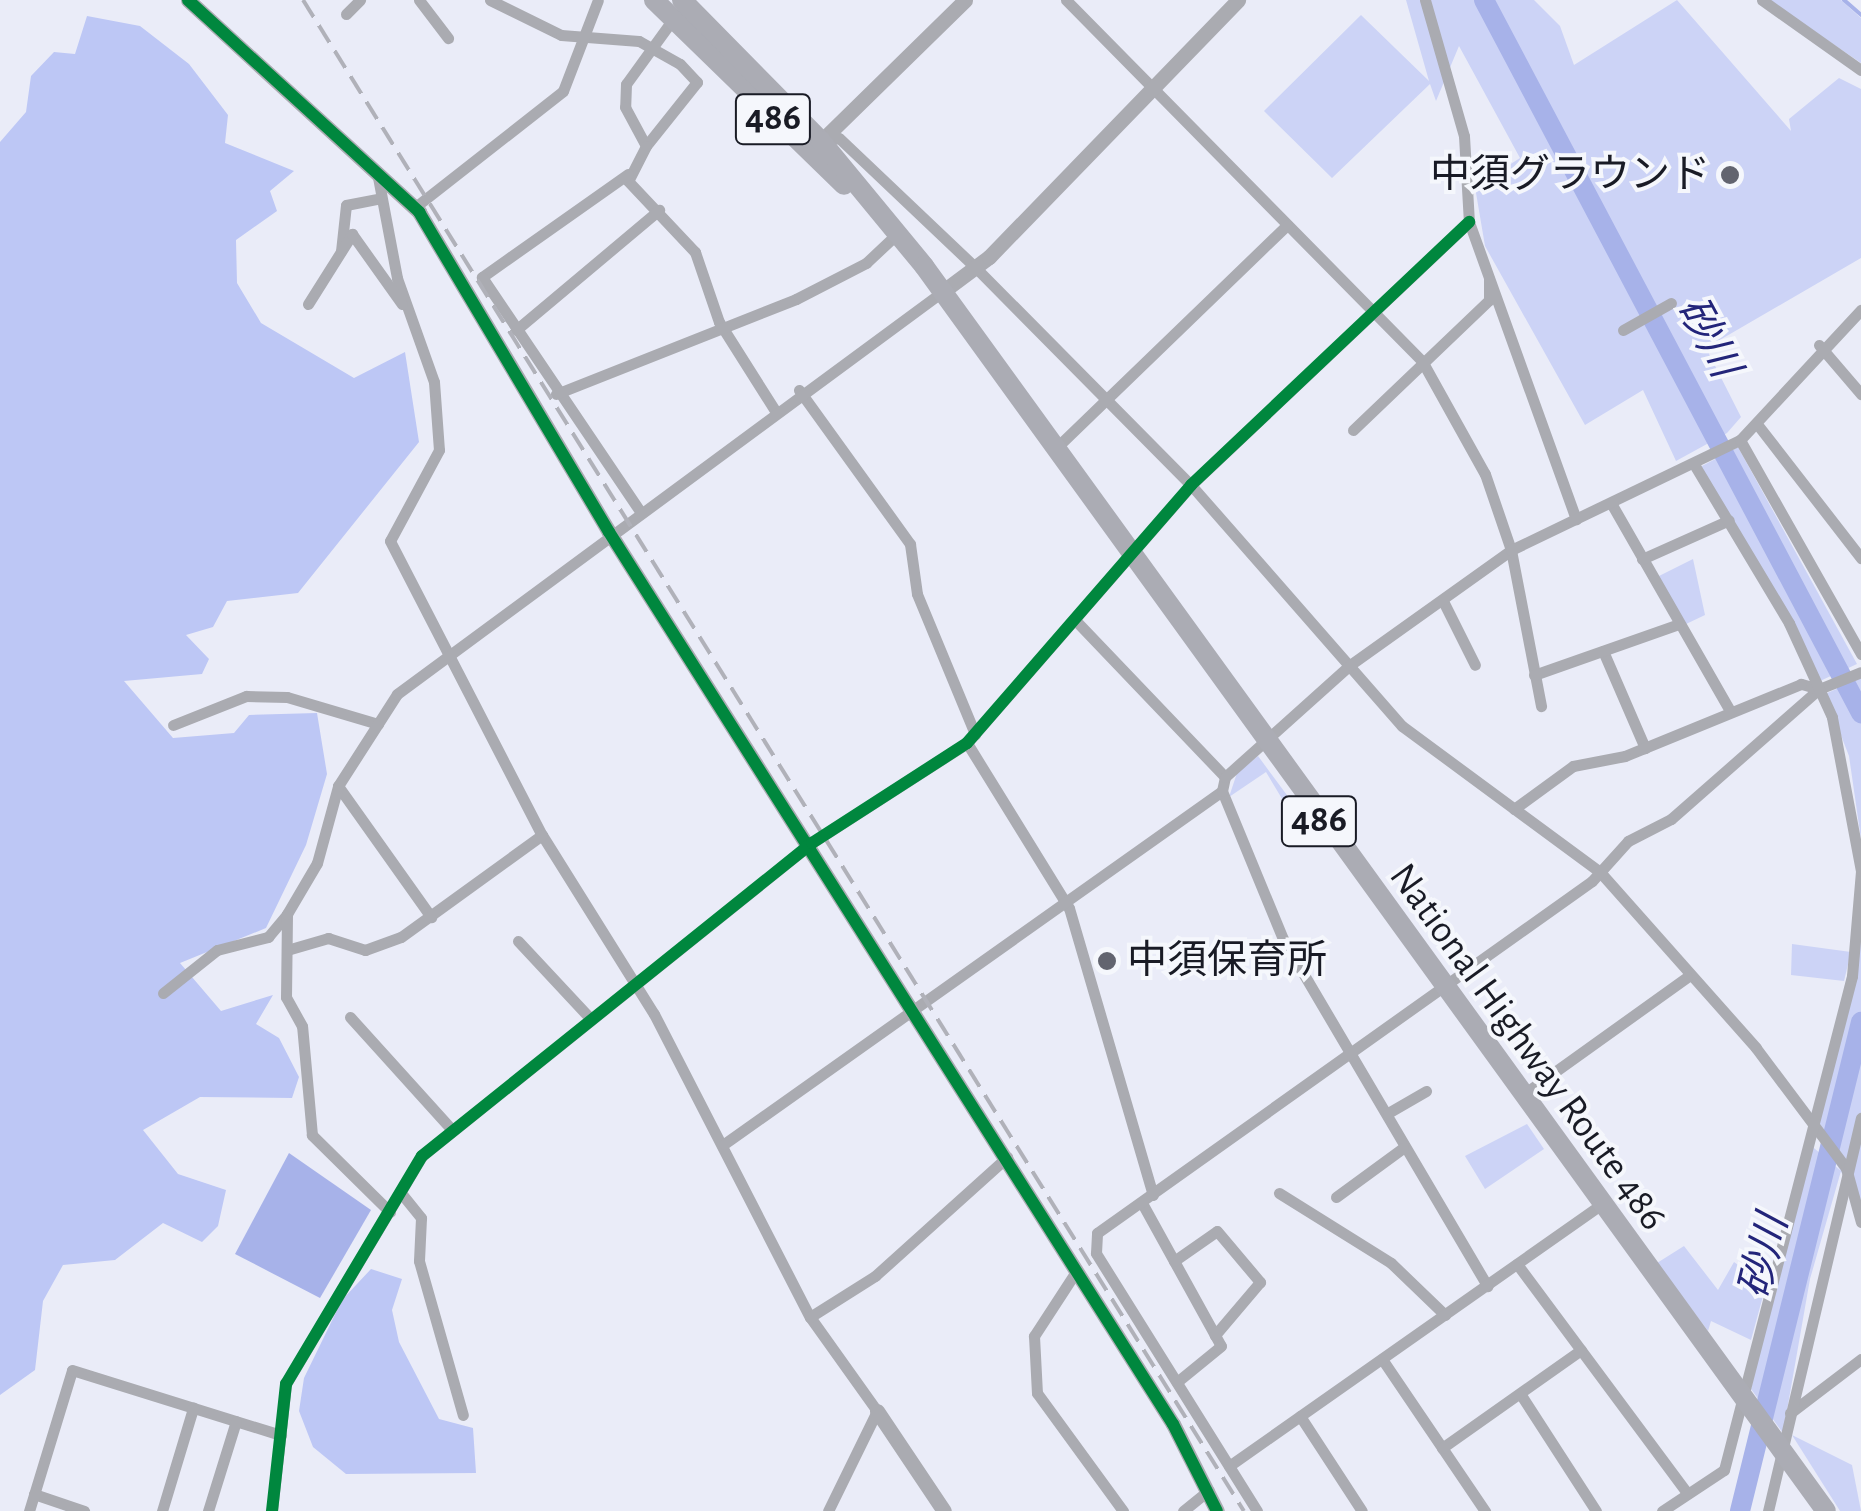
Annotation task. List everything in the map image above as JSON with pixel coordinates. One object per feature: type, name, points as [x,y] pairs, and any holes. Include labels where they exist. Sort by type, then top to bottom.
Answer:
[{"type":"highway","name":"National Highway Route 486","points":[[654,0],[684,6],[898,232],[1132,554],[1262,744],[1826,1511]]},
{"type":"street","points":[[188,0],[378,168],[414,208],[609,532],[915,1007],[1209,1490],[1217,1511]]},
{"type":"street","points":[[346,14],[360,0]]},
{"type":"street","points":[[419,0],[448,38]]},
{"type":"street","points":[[490,0],[587,38],[649,49],[696,82],[628,174],[482,277],[556,394],[640,511]]},
{"type":"street","points":[[414,208],[564,91],[598,0]]},
{"type":"street","points":[[815,148],[965,0]]},
{"type":"street","points":[[1066,0],[1422,361],[1485,474],[1511,550],[1541,706]]},
{"type":"street","points":[[163,993],[217,950],[268,937],[287,914],[316,863],[338,786],[397,694],[447,661],[609,532],[774,409],[975,267],[1238,0]]},
{"type":"street","points":[[1425,0],[1464,136],[1469,222],[1492,276],[1576,519]]},
{"type":"street","points":[[1762,0],[1861,70]]},
{"type":"street","points":[[646,146],[625,107],[626,84],[684,6]]},
{"type":"street","points":[[815,148],[839,138],[975,267],[1191,485],[1402,726],[1600,872],[1687,977],[1756,1048],[1811,1130],[1846,1168],[1861,1222]]},
{"type":"street","points":[[378,168],[377,199],[408,310],[434,382],[439,450],[390,541],[447,661],[542,834],[636,982],[724,1144],[810,1318],[944,1511]]},
{"type":"street","points":[[628,174],[696,252],[719,322],[774,409]]},
{"type":"street","points":[[342,254],[346,205],[377,199]]},
{"type":"street","points":[[516,330],[659,210]]},
{"type":"street","points":[[272,1511],[286,1384],[310,1335],[422,1156],[588,1016],[812,842],[971,738],[1078,622],[1191,485],[1469,222]]},
{"type":"street","points":[[1054,450],[1109,402],[1288,225]]},
{"type":"street","points":[[556,394],[719,322],[796,299],[866,263],[898,232]]},
{"type":"street","points":[[308,304],[342,254],[360,236],[408,310]]},
{"type":"street","points":[[1353,430],[1489,300],[1492,276]]},
{"type":"street","points":[[1624,330],[1671,304]]},
{"type":"street","points":[[724,1144],[1064,903],[1224,784],[1350,665],[1444,602],[1511,550],[1740,440],[1819,345],[1861,310]]},
{"type":"street","points":[[1819,345],[1861,394]]},
{"type":"street","points":[[800,390],[910,544],[918,594],[971,738],[1064,903],[1153,1195]]},
{"type":"street","points":[[1757,424],[1861,558]]},
{"type":"street","points":[[1740,440],[1861,654]]},
{"type":"street","points":[[1662,1511],[1724,1470],[1746,1401],[1852,976],[1861,871],[1845,759],[1819,689],[1729,520],[1694,464]]},
{"type":"street","points":[[1611,503],[1730,712]]},
{"type":"street","points":[[1642,559],[1729,520]]},
{"type":"street","points":[[1444,602],[1475,665]]},
{"type":"street","points":[[1078,622],[1224,784],[1284,939],[1350,1040],[1349,1054],[1388,1113],[1403,1148],[1486,1286]]},
{"type":"street","points":[[1534,676],[1678,624]]},
{"type":"street","points":[[1603,651],[1645,748]]},
{"type":"street","points":[[1257,1511],[1096,1252],[1098,1233],[1600,872],[1819,689],[1861,672]]},
{"type":"street","points":[[1514,809],[1572,766],[1645,748],[1801,684],[1819,689]]},
{"type":"street","points":[[173,725],[246,696],[288,697],[378,724]]},
{"type":"street","points":[[338,786],[431,917]]},
{"type":"street","points":[[286,950],[328,938],[366,950],[431,917],[542,834]]},
{"type":"street","points":[[287,914],[286,998],[302,1026],[312,1135],[390,1212]]},
{"type":"street","points":[[518,941],[588,1016]]},
{"type":"street","points":[[1521,1096],[1687,977]]},
{"type":"street","points":[[350,1017],[452,1130]]},
{"type":"street","points":[[1388,1113],[1426,1091]]},
{"type":"street","points":[[1768,1511],[1846,1168],[1861,1118]]},
{"type":"street","points":[[1336,1197],[1403,1148]]},
{"type":"street","points":[[810,1318],[876,1276],[1007,1158]]},
{"type":"street","points":[[401,1193],[421,1218],[419,1262],[464,1415]]},
{"type":"street","points":[[1279,1193],[1392,1263],[1445,1315]]},
{"type":"street","points":[[1142,1203],[1221,1346],[1177,1382]]},
{"type":"street","points":[[1229,1466],[1601,1205]]},
{"type":"street","points":[[1174,1260],[1217,1230],[1260,1282],[1215,1335]]},
{"type":"street","points":[[1517,1264],[1688,1493]]},
{"type":"street","points":[[1077,1270],[1034,1336],[1037,1393],[1123,1511]]},
{"type":"street","points":[[1442,1448],[1581,1350]]},
{"type":"street","points":[[1382,1359],[1485,1511]]},
{"type":"street","points":[[1790,1413],[1861,1359]]},
{"type":"street","points":[[30,1511],[72,1370],[280,1435]]},
{"type":"street","points":[[1521,1395],[1596,1511]]},
{"type":"street","points":[[162,1511],[193,1408]]},
{"type":"street","points":[[828,1511],[877,1411]]},
{"type":"street","points":[[1300,1416],[1362,1511]]},
{"type":"street","points":[[208,1511],[236,1421]]},
{"type":"street","points":[[1183,1511],[1209,1490]]},
{"type":"street","points":[[34,1494],[84,1511]]},
{"type":"shaded area","points":[[1406,0],[1534,0],[1560,26],[1574,65],[1677,0],[1791,131],[1789,119],[1839,78],[1861,89],[1861,258],[1706,348],[1741,417],[1727,433],[1676,461],[1643,390],[1585,425],[1485,246],[1475,187],[1520,158],[1459,46],[1436,101],[1430,84],[1332,178],[1264,111],[1361,15],[1429,81]]},
{"type":"shaded area","points":[[1768,0],[1841,0],[1861,18],[1861,63]]},
{"type":"shaded area","points":[[87,16],[140,26],[189,64],[228,115],[225,143],[294,171],[270,191],[277,211],[236,240],[237,283],[261,323],[354,378],[405,352],[419,442],[298,593],[227,601],[213,627],[186,635],[209,659],[202,674],[124,681],[173,738],[234,733],[249,715],[317,713],[327,774],[306,845],[266,928],[180,963],[221,1011],[273,995],[256,1024],[279,1038],[299,1077],[292,1098],[200,1097],[143,1130],[178,1174],[226,1190],[218,1226],[202,1242],[163,1223],[115,1260],[63,1265],[43,1301],[35,1370],[0,1395],[0,142],[26,112],[31,76],[54,52],[75,54]]},
{"type":"shaded area","points":[[1738,447],[1857,664],[1820,681],[1700,467]]},
{"type":"shaded area","points":[[1693,559],[1705,615],[1684,625],[1657,577]]},
{"type":"shaded area","points":[[1861,678],[1861,839],[1849,756],[1825,694]]},
{"type":"shaded area","points":[[1258,756],[1295,806],[1290,812],[1266,772],[1229,797],[1237,773]]},
{"type":"shaded area","points":[[1861,917],[1861,1204],[1812,1125]]},
{"type":"shaded area","points":[[1792,944],[1851,952],[1844,981],[1791,975]]},
{"type":"shaded area","points":[[1527,1124],[1544,1149],[1485,1189],[1465,1156]]},
{"type":"shaded area","points":[[1808,1143],[1841,1171],[1810,1279],[1783,1433],[1751,1389]]},
{"type":"shaded area","points":[[289,1153],[371,1210],[320,1298],[235,1254]]},
{"type":"shaded area","points":[[1684,1246],[1718,1290],[1734,1262],[1766,1285],[1751,1340],[1711,1321],[1708,1331],[1657,1263]]},
{"type":"shaded area","points":[[371,1269],[402,1279],[392,1310],[399,1342],[439,1419],[473,1428],[476,1473],[346,1474],[313,1447],[299,1411],[304,1378],[342,1300]]},
{"type":"shaded area","points":[[1792,1435],[1852,1465],[1861,1511],[1840,1511]]},
{"type":"waterway","name":"砂川","points":[[1484,0],[1861,713]]},
{"type":"waterway","points":[[1844,0],[1861,15]]},
{"type":"waterway","name":"砂川","points":[[1740,1511],[1861,1022]]},
{"type":"railway","points":[[303,0],[1244,1511]]},
{"type":"cycle path","points":[[188,0],[419,212],[609,532],[1173,1424],[1217,1511]]},
{"type":"cycle path","points":[[272,1511],[286,1384],[422,1156],[812,843],[967,743],[1191,485],[1469,222]]},
{"type":"place","name":"中須グラウンド","points":[[1730,175]]},
{"type":"place","name":"中須保育所","points":[[1107,961]]}]
